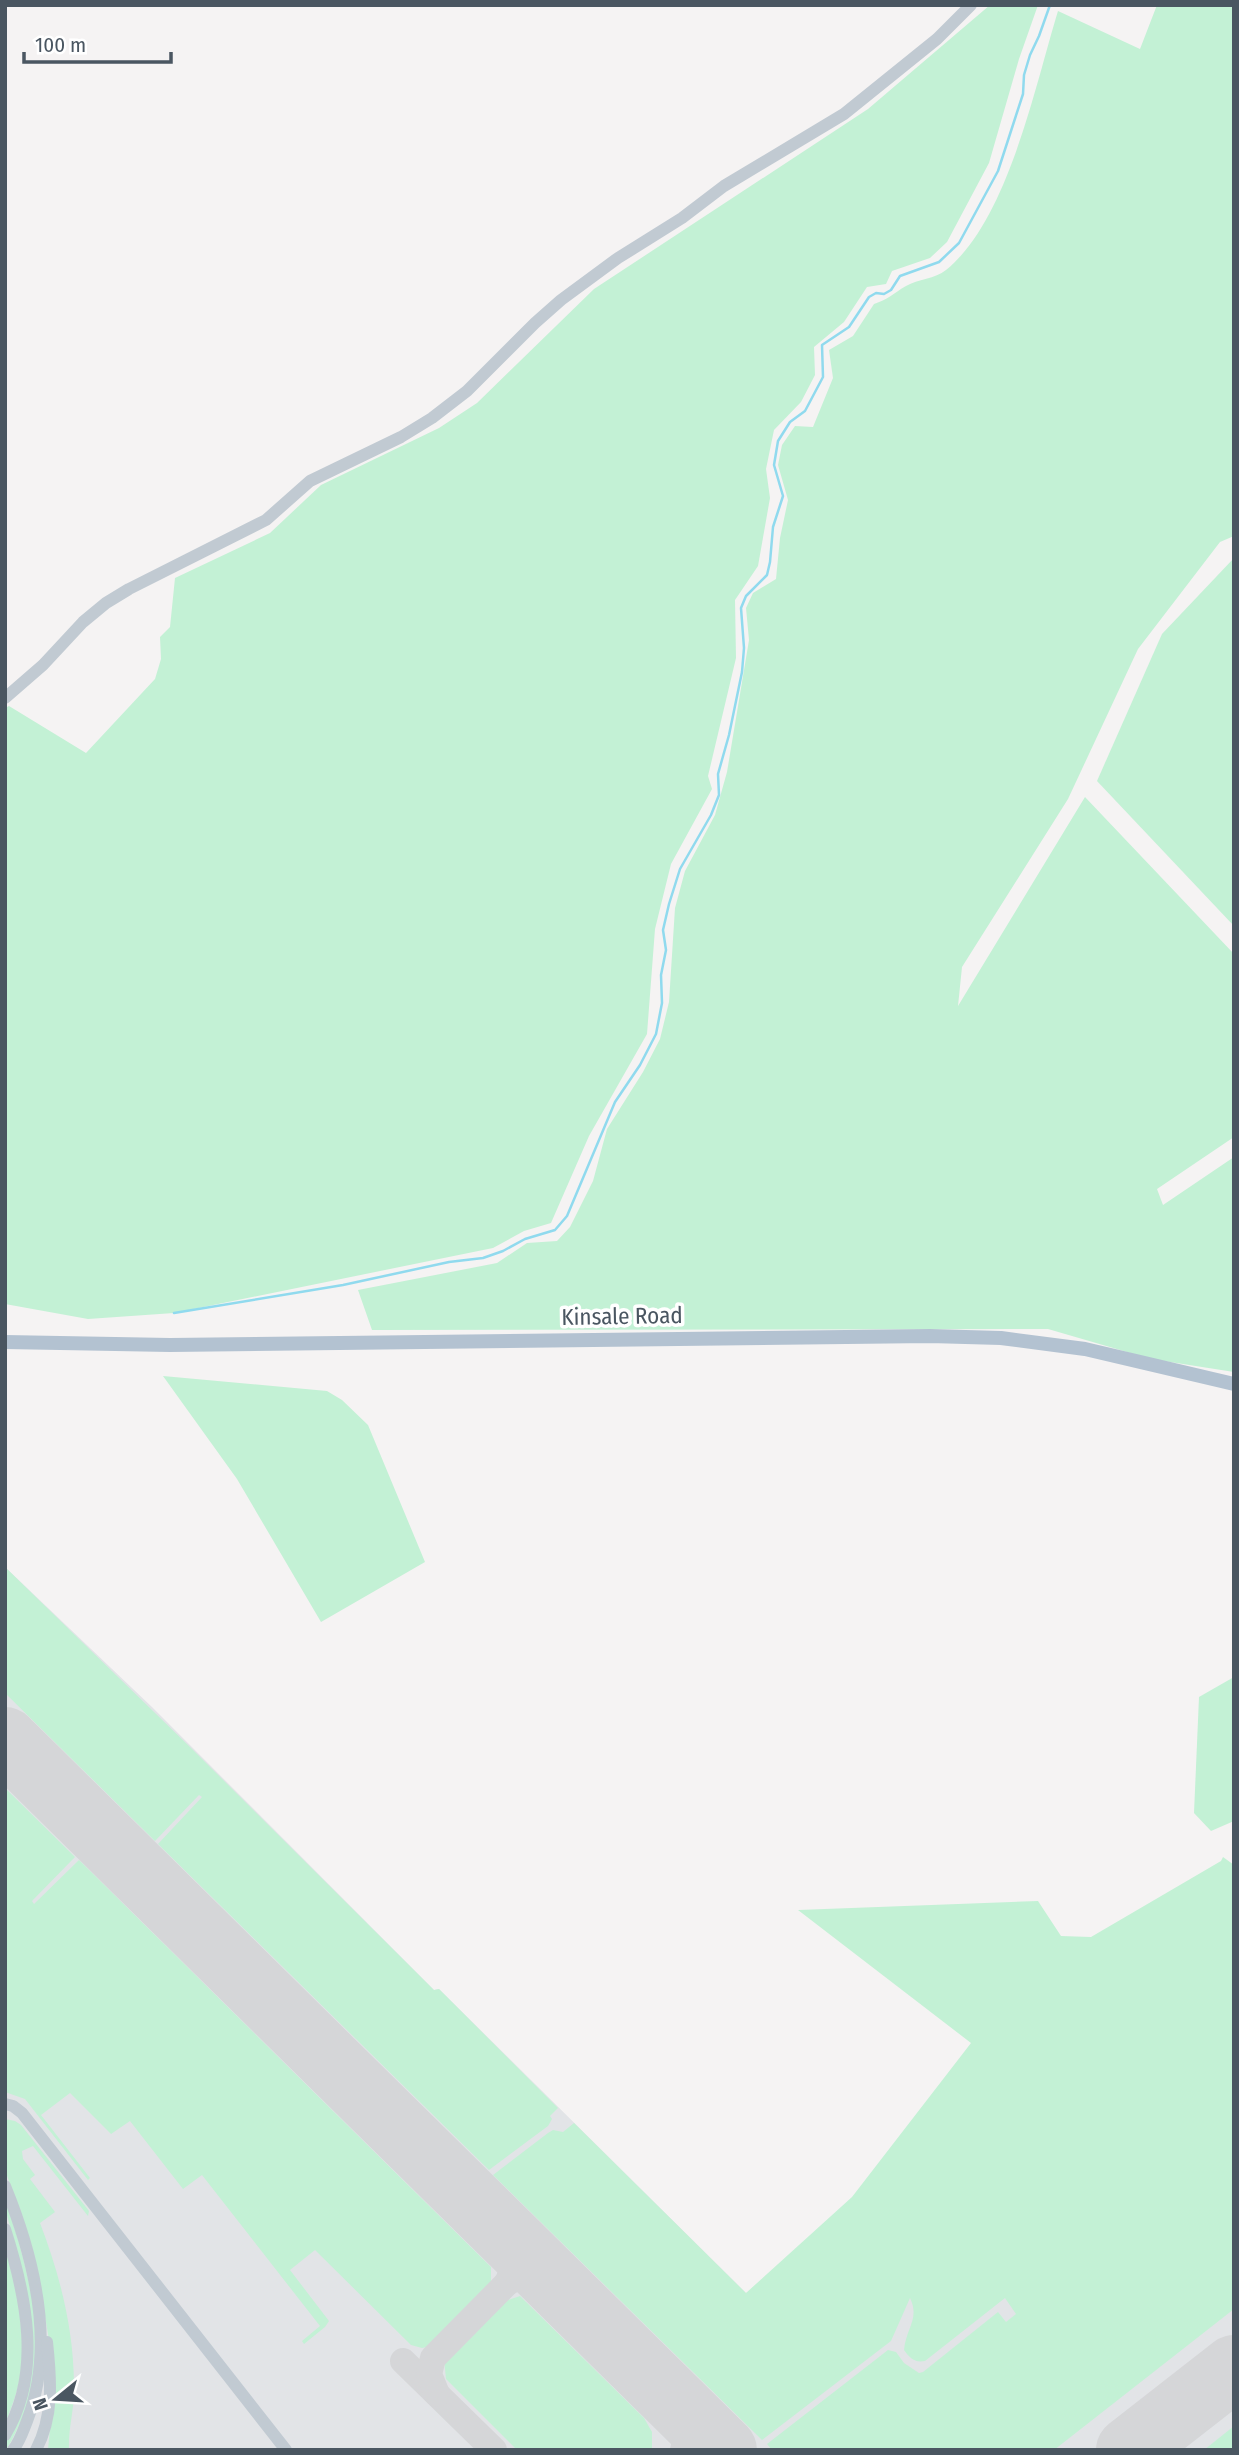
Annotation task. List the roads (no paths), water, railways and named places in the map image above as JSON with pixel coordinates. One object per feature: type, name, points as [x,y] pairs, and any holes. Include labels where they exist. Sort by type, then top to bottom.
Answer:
[{"type":"main road","name":"Kinsale Road","points":[[5,1342],[170,1345],[918,1336],[988,1338],[1085,1349],[1234,1384]]},
{"type":"street","points":[[5,698],[106,603],[266,520],[310,481],[401,437],[432,418],[467,391],[561,300],[618,258],[682,218],[724,186],[844,114],[937,38],[971,5]]},
{"type":"street","points":[[5,2104],[23,2113],[286,2450]]},
{"type":"street","points":[[5,2186],[26,2249],[46,2339],[50,2372],[43,2450]]},
{"type":"street","points":[[5,2229],[22,2298],[28,2360],[23,2395],[5,2435]]},
{"type":"street","points":[[13,2450],[32,2409],[39,2377],[38,2308]]},
{"type":"street","points":[[36,2450],[47,2423]]},
{"type":"waterway","points":[[174,1313],[483,1258],[525,1239],[555,1230],[567,1216],[615,1102],[640,1065],[656,1034],[662,1003],[661,975],[666,950],[663,930],[669,904],[680,869],[711,815],[719,795],[718,774],[742,672],[744,648],[741,608],[746,596],[767,575],[770,562],[773,527],[783,496],[774,465],[778,441],[790,422],[805,411],[823,377],[822,345],[849,327],[869,297],[891,290],[900,276],[939,262],[959,243],[998,171],[1023,94],[1024,75],[1030,55],[1050,5]]}]
